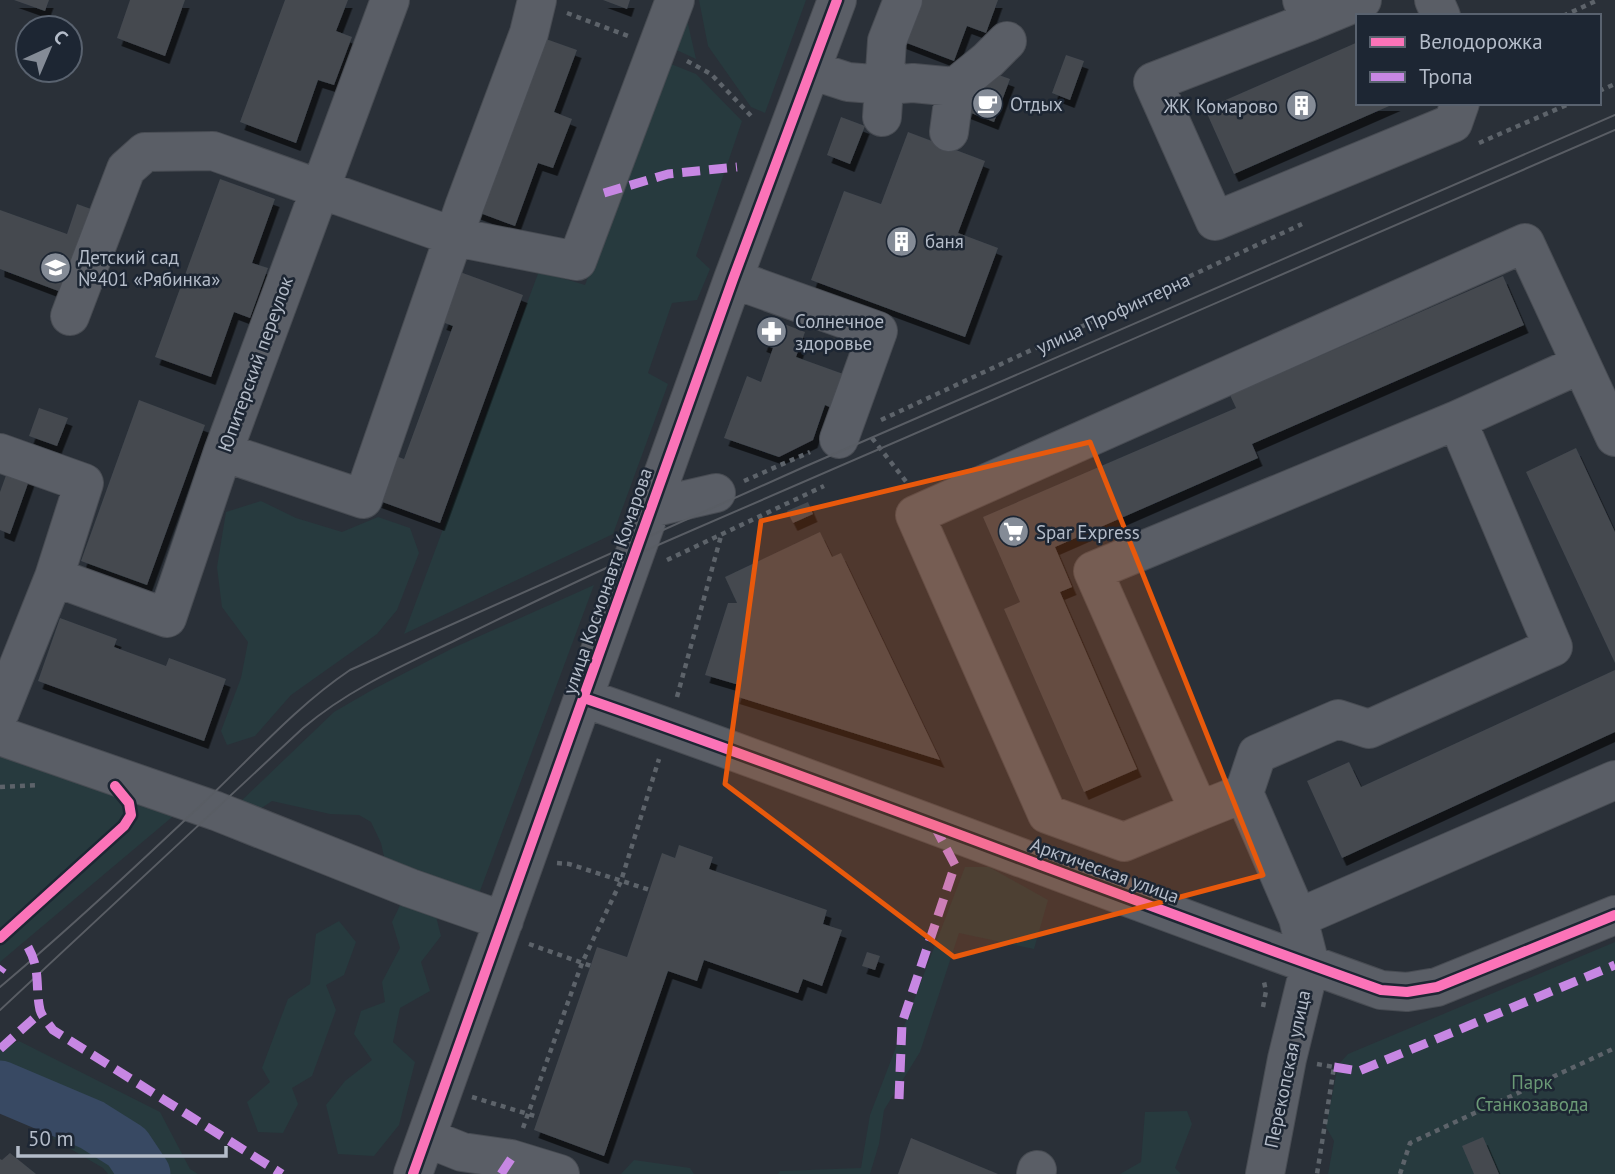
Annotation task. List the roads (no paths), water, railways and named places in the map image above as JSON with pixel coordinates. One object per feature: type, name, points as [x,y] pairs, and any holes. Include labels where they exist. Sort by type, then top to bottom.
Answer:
[{"type":"street","name":"Юпитерский переулок","points":[[54,577],[167,618],[223,452],[390,0]]},
{"type":"street","points":[[223,452],[363,499],[464,207],[529,33],[537,0]]},
{"type":"street","points":[[70,316],[127,169],[145,152],[213,150],[455,237],[577,261],[675,0]]},
{"type":"street","name":"улица Космонавта Комарова","points":[[413,1174],[515,932],[584,698],[733,279],[837,0]]},
{"type":"street","points":[[884,101],[887,41],[903,0]]},
{"type":"street","points":[[1362,0],[1306,10],[1153,82],[1215,221],[1453,123],[1459,105]]},
{"type":"street","points":[[884,101],[913,83],[955,87],[989,60],[1007,41]]},
{"type":"street","points":[[811,71],[848,82],[884,101]]},
{"type":"street","points":[[949,132],[955,87]]},
{"type":"street","points":[[1244,793],[1124,842],[1047,814],[915,515],[1525,243],[1615,438]]},
{"type":"street","points":[[733,279],[878,331],[851,433]]},
{"type":"street","points":[[1199,811],[1093,571],[1457,420],[1581,364]]},
{"type":"street","points":[[1310,965],[1298,918],[1244,793],[1257,754],[1338,719],[1369,729],[1553,647],[1457,420]]},
{"type":"street","points":[[0,453],[84,483],[54,577],[0,712]]},
{"type":"street","points":[[651,508],[716,493]]},
{"type":"street","name":"Арктическая улица","points":[[584,698],[1381,990],[1407,992],[1437,987],[1615,915]]},
{"type":"street","points":[[0,736],[216,811],[515,932]]},
{"type":"street","points":[[1298,918],[1615,780]]},
{"type":"street","name":"Перекопская улица","points":[[1265,1174],[1287,1059],[1310,965]]},
{"type":"street","points":[[426,1138],[462,1152],[511,1159],[560,1174]]},
{"type":"waterway","points":[[0,1086],[92,1125],[127,1147],[145,1174]]},
{"type":"tram line","points":[[0,987],[127,875],[310,700],[350,670],[804,467],[1615,115]]},
{"type":"tram line","points":[[0,1010],[303,728],[339,701],[376,679],[635,555],[1615,130]]},
{"type":"place","name":"Отдых","points":[[987,104]]},
{"type":"place","name":"ЖК Комарово","points":[[1301,106]]},
{"type":"place","name":"баня","points":[[902,241]]},
{"type":"place","name":"Детский сад №401 «Рябинка»","points":[[55,268]]},
{"type":"place","name":"Солнечное здоровье","points":[[772,332]]},
{"type":"place","name":"Spar Express","points":[[1013,532]]},
{"type":"park label","name":"Парк Станкозавода","points":[[1532,1093]]}]
